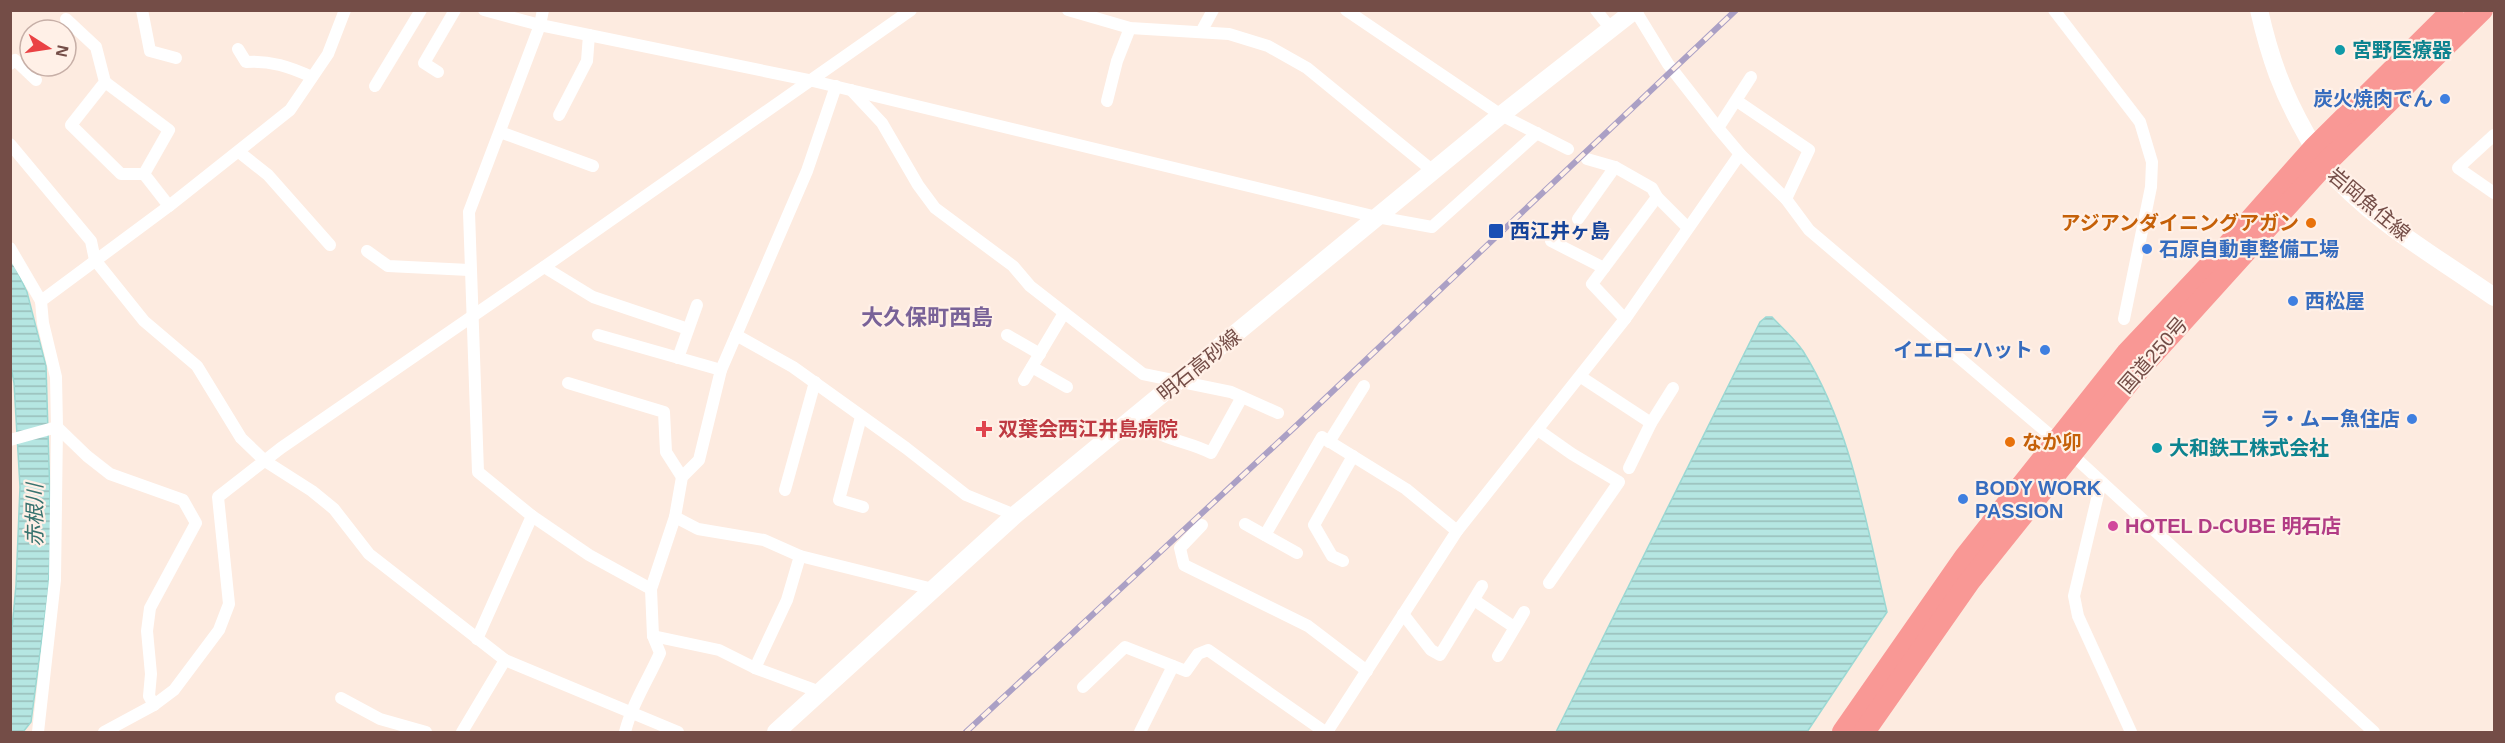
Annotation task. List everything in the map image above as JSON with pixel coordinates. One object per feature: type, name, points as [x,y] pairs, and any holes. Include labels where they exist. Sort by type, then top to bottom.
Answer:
[{"type":"highway","name":"国道250号","points":[[1864,732],[2127,353],[2212,263],[2319,156],[2453,10]]},
{"type":"highway","name":"国道250号","points":[[2319,156],[2482,10]]},
{"type":"highway","name":"国道250号","points":[[1843,732],[1965,556],[2063,447]]},
{"type":"main road","name":"明石高砂線","points":[[776,732],[1015,515],[1501,115],[1635,10]]},
{"type":"main road","name":"岩岡魚住線","points":[[2259,10],[2267,44],[2285,97],[2319,156],[2354,195],[2396,230],[2494,297]]},
{"type":"street","points":[[142,10],[150,51],[176,58]]},
{"type":"street","points":[[41,301],[169,206],[290,110],[328,54],[345,10]]},
{"type":"street","points":[[375,86],[421,10]]},
{"type":"street","points":[[438,72],[424,63],[456,10]]},
{"type":"street","points":[[484,10],[540,25],[850,89],[1377,218],[1432,227],[1537,133]]},
{"type":"street","points":[[543,10],[540,25],[469,212],[469,270],[478,472],[532,516],[589,555],[651,589]]},
{"type":"street","points":[[104,732],[154,705],[174,690],[219,630],[229,604],[218,497],[265,461],[813,81],[911,10]]},
{"type":"street","points":[[1201,32],[1213,10]]},
{"type":"street","points":[[1346,10],[1501,115],[1568,149]]},
{"type":"street","points":[[1596,10],[1611,29]]},
{"type":"street","points":[[1635,10],[1668,64],[1718,128],[1740,154],[1786,199],[1809,230],[2063,447],[2374,732]]},
{"type":"street","points":[[2054,10],[2140,122],[2152,162],[2151,187],[2124,319]]},
{"type":"street","points":[[1070,11],[1130,28],[1229,34],[1268,46],[1308,68],[1433,171]]},
{"type":"street","points":[[1107,101],[1117,61],[1130,28]]},
{"type":"street","points":[[78,30],[96,47],[105,82],[169,130],[144,174]]},
{"type":"street","points":[[559,115],[587,61],[589,35]]},
{"type":"street","points":[[238,49],[246,62],[263,60],[286,66],[312,77]]},
{"type":"street","points":[[10,64],[15,60],[36,80]]},
{"type":"street","points":[[1718,128],[1751,76]]},
{"type":"street","points":[[105,82],[71,125],[121,174],[144,174]]},
{"type":"street","points":[[625,732],[630,711],[647,684],[660,653],[653,636],[651,589],[675,518],[682,477],[699,460],[721,370],[807,171],[836,86]]},
{"type":"street","points":[[850,89],[882,123],[918,185],[935,208],[1013,266],[1030,286],[1143,374],[1231,392],[1278,414]]},
{"type":"street","points":[[1737,101],[1809,150],[1786,199]]},
{"type":"street","points":[[500,132],[593,166]]},
{"type":"street","points":[[2494,135],[2458,168],[2494,193]]},
{"type":"street","points":[[12,146],[91,241],[95,260],[144,321],[197,366],[241,438],[265,461],[312,491],[334,509],[369,554],[506,660],[678,732]]},
{"type":"street","points":[[239,152],[268,175],[330,245]]},
{"type":"street","points":[[1083,687],[1125,646],[1186,671],[1197,654],[1208,650],[1326,732],[1456,531],[1625,319],[1740,154]]},
{"type":"street","points":[[1587,159],[1615,167],[1652,189],[1657,197],[1688,227]]},
{"type":"street","points":[[1578,219],[1615,167]]},
{"type":"street","points":[[144,174],[169,206]]},
{"type":"street","points":[[1625,319],[1592,284],[1657,197]]},
{"type":"street","points":[[1551,241],[1604,268]]},
{"type":"street","points":[[10,248],[41,301],[56,377],[55,580],[38,732]]},
{"type":"street","points":[[367,251],[388,266],[469,270]]},
{"type":"street","points":[[544,267],[593,297],[687,329]]},
{"type":"street","points":[[678,358],[697,305]]},
{"type":"street","points":[[1024,380],[1064,314]]},
{"type":"street","points":[[598,335],[721,370]]},
{"type":"street","points":[[736,335],[793,367],[906,448],[966,495],[1015,515]]},
{"type":"street","points":[[1006,335],[1040,354]]},
{"type":"street","points":[[1032,367],[1067,387]]},
{"type":"street","points":[[1581,377],[1651,423]]},
{"type":"street","points":[[785,489],[814,382]]},
{"type":"street","points":[[568,383],[664,412],[666,452],[682,477]]},
{"type":"street","points":[[1329,441],[1364,386]]},
{"type":"street","points":[[1629,468],[1651,423],[1673,388]]},
{"type":"street","points":[[1136,416],[1158,433],[1184,443],[1195,444],[1211,453],[1242,397]]},
{"type":"street","points":[[861,417],[839,500],[863,507]]},
{"type":"street","points":[[11,436],[57,427]]},
{"type":"street","points":[[57,427],[110,474],[183,500],[196,523],[150,608],[147,631],[151,674],[149,696],[154,705]]},
{"type":"street","points":[[1538,430],[1572,454],[1619,482],[1549,583]]},
{"type":"street","points":[[1265,535],[1322,437],[1406,489],[1456,531]]},
{"type":"street","points":[[1343,561],[1332,556],[1314,525],[1353,456]]},
{"type":"street","points":[[2101,482],[2074,596],[2078,616],[2131,732]]},
{"type":"street","points":[[477,639],[532,516]]},
{"type":"street","points":[[675,518],[698,529],[764,540],[800,556],[933,589]]},
{"type":"street","points":[[1245,524],[1297,553]]},
{"type":"street","points":[[1202,525],[1180,548],[1184,565],[1308,626],[1367,671]]},
{"type":"street","points":[[755,668],[787,600],[800,556]]},
{"type":"street","points":[[1403,614],[1431,650],[1440,655],[1482,586]]},
{"type":"street","points":[[1473,600],[1514,627]]},
{"type":"street","points":[[1498,656],[1524,612]]},
{"type":"street","points":[[653,636],[719,650],[755,668],[820,692]]},
{"type":"street","points":[[462,732],[506,660]]},
{"type":"street","points":[[1140,732],[1173,666]]},
{"type":"street","points":[[341,698],[380,719],[426,732]]},
{"type":"water","name":"赤根川","points":[[10,256],[27,292],[46,366],[51,530],[48,592],[31,722],[23,732],[10,732],[10,650],[16,585],[20,487],[14,383],[10,361]]},
{"type":"water","points":[[1766,317],[1772,317],[1803,351],[1834,412],[1856,478],[1887,612],[1807,732],[1556,732],[1760,322]]},
{"type":"railway","points":[[966,732],[1297,425],[1736,10]]},
{"type":"place","name":"宮野医療器","points":[[2340,50]]},
{"type":"place","name":"炭火焼肉でん","points":[[2445,99]]},
{"type":"place","name":"アジアンダイニングアガン","points":[[2311,223]]},
{"type":"place","name":"西江井ヶ島","points":[[1496,231]]},
{"type":"place","name":"石原自動車整備工場","points":[[2147,249]]},
{"type":"place","name":"西松屋","points":[[2293,301]]},
{"type":"place","name":"イエローハット","points":[[2045,350]]},
{"type":"place","name":"ラ・ムー魚住店","points":[[2412,419]]},
{"type":"place","name":"双葉会西江井島病院","points":[[984,429]]},
{"type":"place","name":"なか卯","points":[[2010,442]]},
{"type":"place","name":"大和鉄工株式会社","points":[[2157,448]]},
{"type":"place","name":"BODY WORK PASSION","points":[[1963,499]]},
{"type":"place","name":"HOTEL D-CUBE 明石店","points":[[2113,526]]},
{"type":"district","name":"大久保町西島","points":[[927,317]]}]
